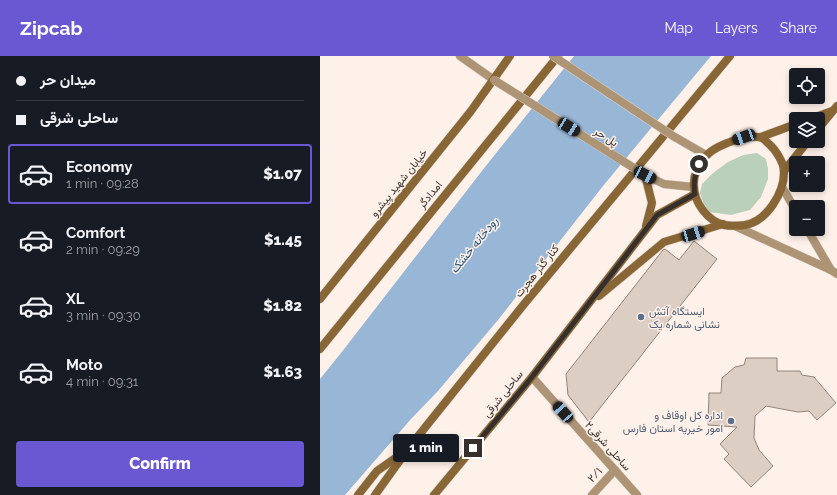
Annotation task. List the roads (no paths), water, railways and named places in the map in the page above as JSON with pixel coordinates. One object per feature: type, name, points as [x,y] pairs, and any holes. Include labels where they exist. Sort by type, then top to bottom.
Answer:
[{"type":"main road","name":"خیابان شهید پیشرو","points":[[320,299],[471,111],[510,56]]},
{"type":"main road","name":"امدادگر","points":[[320,349],[558,56]]},
{"type":"main road","name":"کنار گذر هجرت","points":[[358,495],[377,471],[407,450],[525,304],[730,56]]},
{"type":"main road","points":[[825,112],[835,108]]},
{"type":"main road","points":[[825,120],[835,108]]},
{"type":"main road","points":[[761,137],[778,154],[784,171],[782,187],[777,200],[759,219],[746,225],[735,226],[714,221],[701,208],[694,191],[695,175],[699,164],[706,155],[716,148],[744,137],[761,137],[789,127]]},
{"type":"main road","points":[[784,171],[802,148]]},
{"type":"main road","points":[[645,175],[652,203],[645,230]]},
{"type":"main road","name":"ساحلی شرقی","points":[[434,495],[532,377],[657,215],[694,191]]},
{"type":"main road","name":"ساحلی شرقی","points":[[588,305],[664,242],[723,224]]},
{"type":"main road","points":[[375,495],[407,450]]},
{"type":"street","name":"پل حر","points":[[460,56],[494,80],[645,175],[664,184],[694,191]]},
{"type":"street","points":[[552,56],[673,136],[706,155]]},
{"type":"street","points":[[782,187],[790,200]]},
{"type":"street","points":[[735,226],[834,272]]},
{"type":"street","points":[[811,236],[834,272]]},
{"type":"street","name":"ساحلی شرقی۲","points":[[532,377],[637,495]]},
{"type":"street","name":"۲/‍‍۱","points":[[592,495],[615,470]]},
{"type":"water","name":"رودخانه خشک","points":[[574,56],[711,56],[603,186],[498,320],[438,391],[411,419],[345,495],[320,495],[320,379],[485,167]]},
{"type":"place","name":"ایستگاه آتش نشانی شماره یک","points":[[641,317]]},
{"type":"place","name":"اداره کل اوقاف و امور خیریه استان فارس","points":[[731,421]]}]
